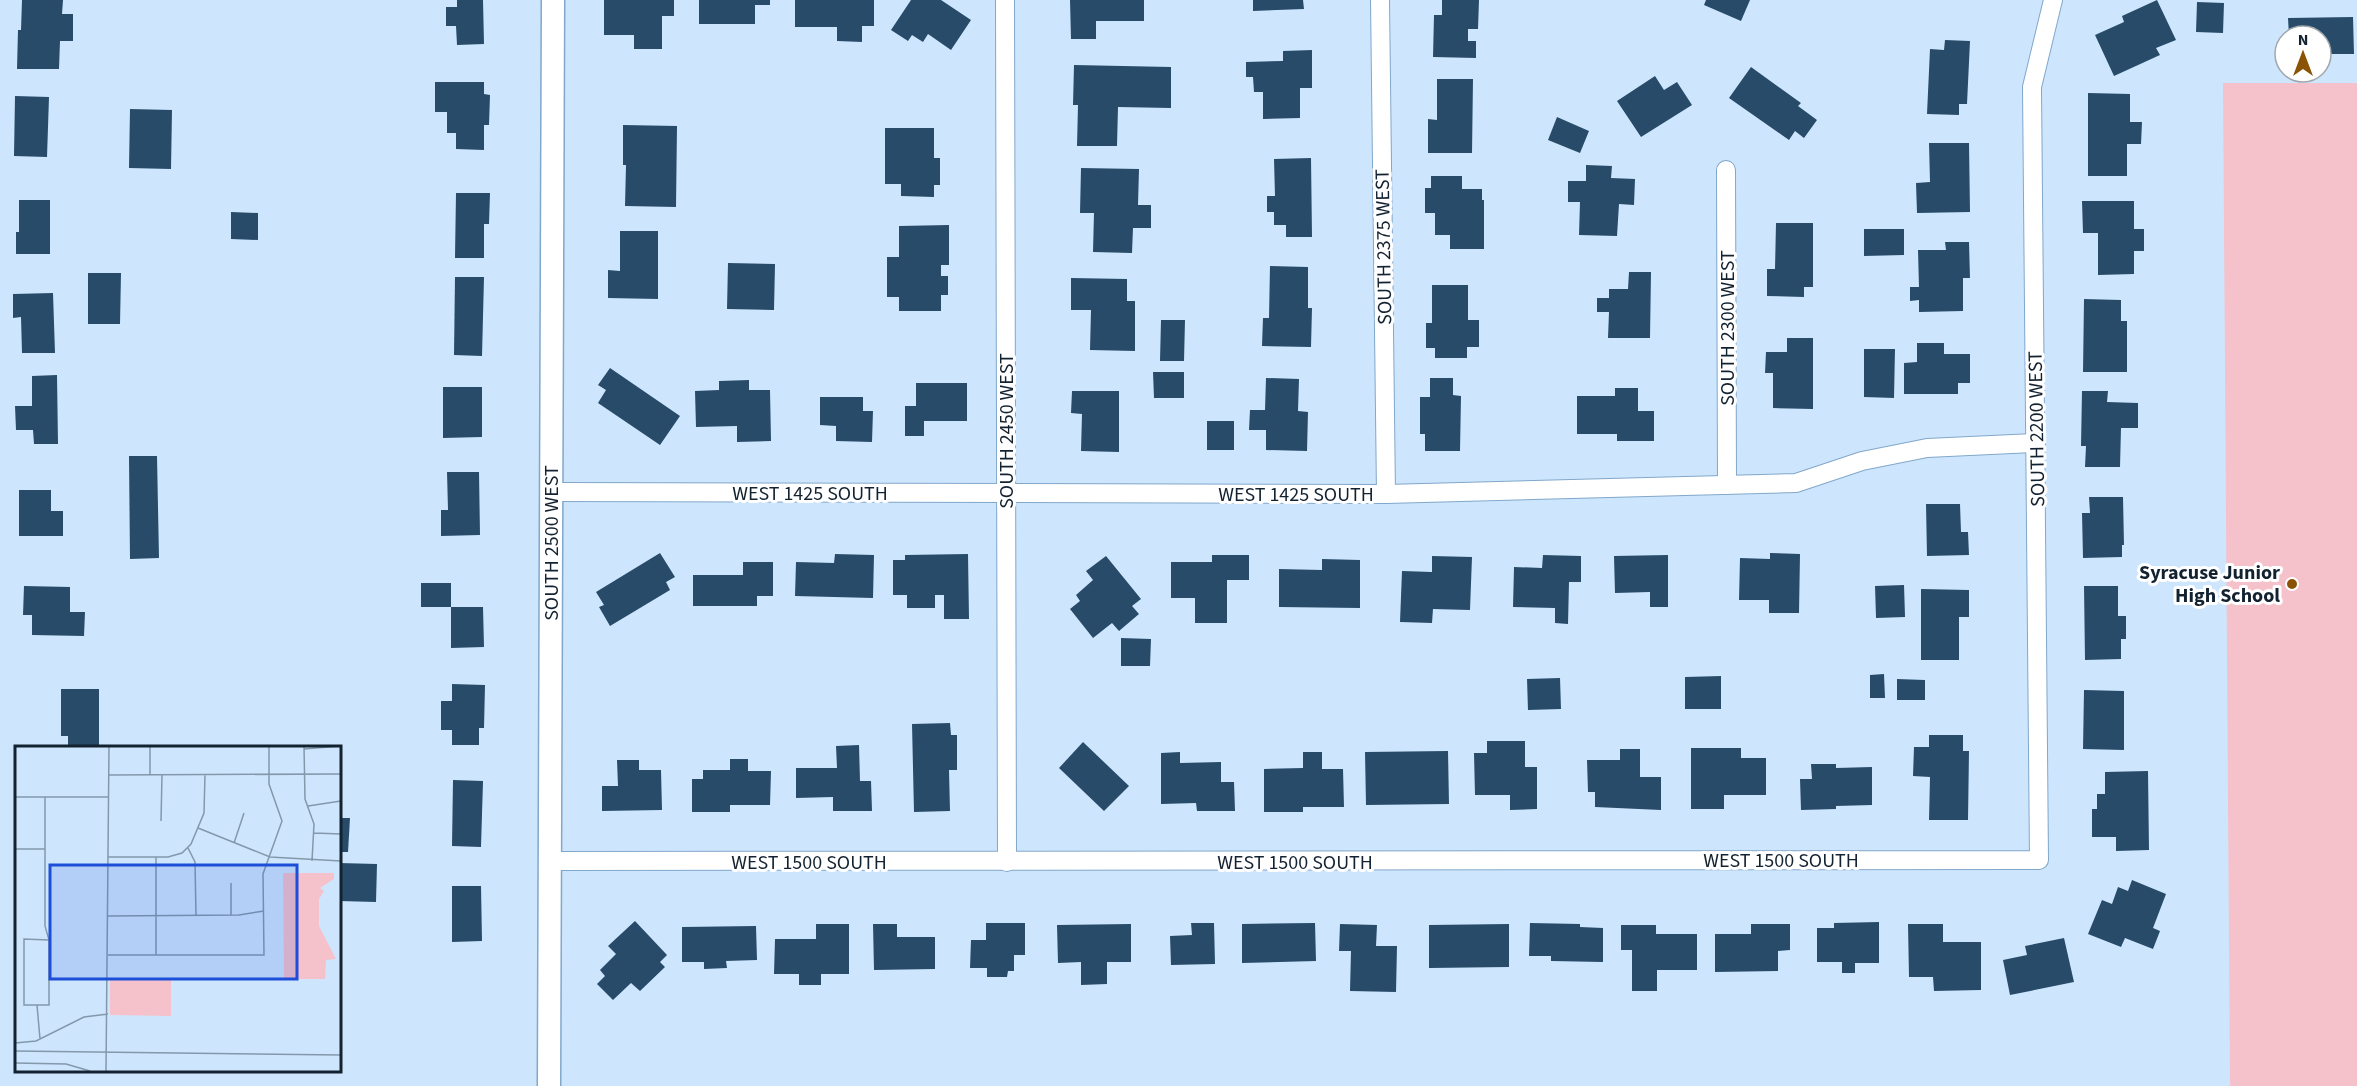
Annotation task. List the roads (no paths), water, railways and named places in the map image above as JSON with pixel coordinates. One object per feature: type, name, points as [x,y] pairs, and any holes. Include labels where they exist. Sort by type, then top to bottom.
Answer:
[{"type":"street","name":"SOUTH 2500 WEST","points":[[549,1086],[553,0]]},
{"type":"street","name":"SOUTH 2450 WEST","points":[[1005,0],[1007,862]]},
{"type":"street","name":"SOUTH 2375 WEST","points":[[1380,0],[1386,495]]},
{"type":"street","name":"SOUTH 2200 WEST","points":[[2039,860],[2032,87],[2053,0]]},
{"type":"street","name":"SOUTH 2300 WEST","points":[[1726,170],[1727,485]]},
{"type":"street","name":"WEST 1425 SOUTH","points":[[552,492],[1386,495],[1797,483],[1862,461],[1927,448],[2036,443]]},
{"type":"street","name":"WEST 1500 SOUTH","points":[[550,861],[2039,860]]},
{"type":"place","name":"Syracuse Junior High School","points":[[2292,584]]}]
